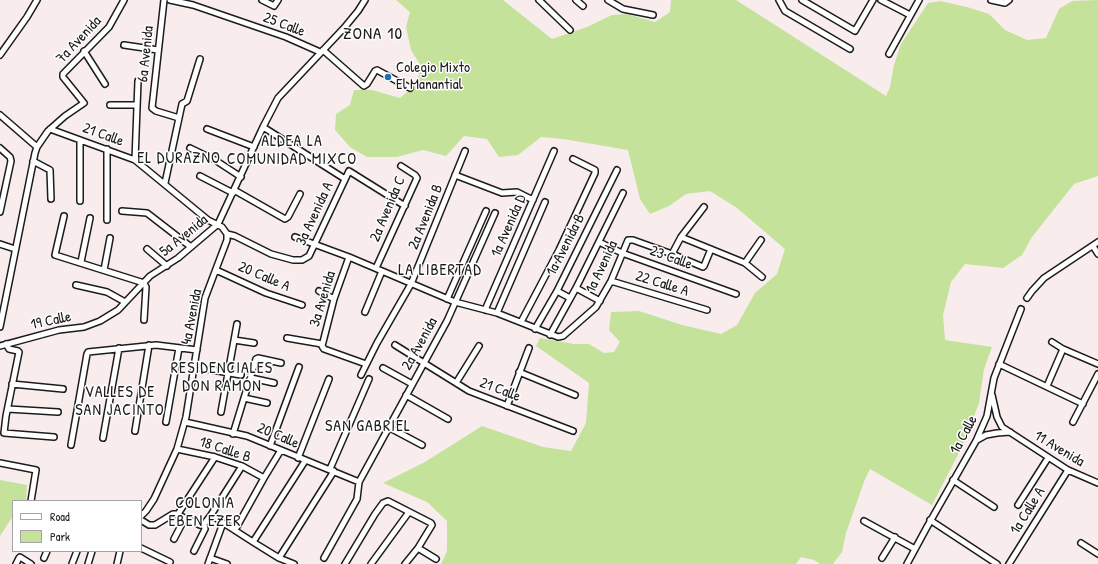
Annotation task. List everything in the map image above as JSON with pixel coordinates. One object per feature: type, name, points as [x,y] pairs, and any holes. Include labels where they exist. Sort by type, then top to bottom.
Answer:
[{"type":"street","points":[[0,55],[37,0]]},
{"type":"street","name":"7a Avenida","points":[[50,129],[65,116],[84,104],[63,77],[63,74],[109,27],[124,0]]},
{"type":"street","name":"6a Avenida","points":[[164,0],[152,108],[179,118]]},
{"type":"street","name":"25 Calle","points":[[170,0],[193,5],[322,51],[366,86],[376,70],[410,88]]},
{"type":"street","points":[[262,0],[273,5],[277,2]]},
{"type":"street","name":"5a Avenida","points":[[106,318],[118,310],[150,276],[178,258],[218,224],[278,98],[358,11],[365,0]]},
{"type":"street","points":[[539,0],[570,30]]},
{"type":"street","points":[[576,0],[583,6]]},
{"type":"street","points":[[608,0],[623,9],[653,15]]},
{"type":"street","points":[[779,0],[785,11],[850,48]]},
{"type":"street","points":[[802,0],[855,31],[873,0]]},
{"type":"street","points":[[881,0],[910,15]]},
{"type":"street","points":[[889,54],[919,0]]},
{"type":"street","points":[[991,0],[1005,3],[1008,1]]},
{"type":"street","points":[[124,44],[158,50]]},
{"type":"street","points":[[84,52],[104,84]]},
{"type":"street","points":[[165,183],[182,104],[187,101],[200,59]]},
{"type":"street","points":[[135,160],[138,81]]},
{"type":"street","points":[[110,105],[137,105]]},
{"type":"street","points":[[0,116],[37,147]]},
{"type":"street","points":[[263,127],[345,179],[351,171],[405,206]]},
{"type":"street","points":[[0,327],[33,161],[37,147],[50,129]]},
{"type":"street","name":"21 Calle","points":[[50,129],[135,160],[165,183],[208,220],[218,224],[226,230],[228,234],[271,254],[293,260],[307,258]]},
{"type":"street","points":[[207,129],[254,147]]},
{"type":"street","points":[[80,140],[80,201]]},
{"type":"street","points":[[0,148],[10,159],[0,212]]},
{"type":"street","points":[[190,148],[215,160],[241,177]]},
{"type":"street","points":[[107,150],[107,220]]},
{"type":"street","name":"2a Avenida B","points":[[361,375],[411,284],[465,151]]},
{"type":"street","name":"1a Avenida D","points":[[485,310],[554,151]]},
{"type":"street","points":[[521,322],[559,250],[596,171],[573,159]]},
{"type":"street","points":[[33,161],[50,170],[51,199]]},
{"type":"street","name":"2a Avenida C","points":[[376,268],[405,206],[417,176],[401,166]]},
{"type":"street","name":"1a Avenida B","points":[[535,329],[557,291],[617,170]]},
{"type":"street","points":[[455,175],[502,193],[517,192],[533,200]]},
{"type":"street","points":[[200,176],[285,219],[288,217],[300,194]]},
{"type":"street","name":"3a Avenida A","points":[[307,258],[345,179]]},
{"type":"street","points":[[295,237],[376,268],[447,299],[497,313],[550,335],[576,288],[623,193]]},
{"type":"street","points":[[497,313],[545,202]]},
{"type":"street","points":[[704,207],[681,237],[672,254],[702,267],[704,266],[711,249]]},
{"type":"street","points":[[122,211],[148,213],[191,247]]},
{"type":"street","points":[[447,299],[486,211]]},
{"type":"street","name":"2a Avenida","points":[[324,558],[357,499],[359,482],[390,428],[423,363],[447,321],[495,213]]},
{"type":"street","points":[[64,216],[55,255],[144,283],[146,287],[144,320]]},
{"type":"street","points":[[81,262],[90,218]]},
{"type":"street","name":"4a Avenida","points":[[142,515],[154,499],[177,449],[185,422],[195,367],[204,302],[228,234]]},
{"type":"street","points":[[681,237],[736,259],[748,265],[762,277]]},
{"type":"street","points":[[104,270],[110,238]]},
{"type":"street","name":"1a Avenida","points":[[550,335],[560,337],[594,310],[611,281],[628,240],[630,239],[672,254]]},
{"type":"street","points":[[748,265],[761,240]]},
{"type":"street","name":"23 Calle","points":[[599,242],[622,253],[736,294]]},
{"type":"street","points":[[1027,298],[1044,278],[1098,242]]},
{"type":"street","points":[[0,244],[15,249]]},
{"type":"street","points":[[1092,246],[1098,254]]},
{"type":"street","points":[[147,249],[167,266]]},
{"type":"street","name":"3a Avenida","points":[[323,346],[334,299],[349,257]]},
{"type":"street","name":"20 Calle A","points":[[216,270],[266,293],[302,305]]},
{"type":"street","points":[[365,312],[382,271]]},
{"type":"street","name":"22 Calle A","points":[[611,281],[706,310]]},
{"type":"street","points":[[76,284],[107,292],[125,302]]},
{"type":"street","points":[[576,288],[600,301]]},
{"type":"street","points":[[318,291],[334,299]]},
{"type":"street","points":[[557,291],[570,298]]},
{"type":"street","name":"1a Calle","points":[[907,564],[930,520],[976,441],[988,416],[991,392],[999,364],[1021,309]]},
{"type":"street","name":"19 Calle","points":[[0,346],[59,330],[84,327],[106,318]]},
{"type":"street","points":[[222,412],[237,324]]},
{"type":"street","points":[[287,338],[323,346],[366,364]]},
{"type":"street","points":[[234,340],[254,343]]},
{"type":"street","points":[[1052,342],[1063,349],[1098,364]]},
{"type":"street","points":[[6,344],[9,349],[19,352],[8,409],[3,415],[4,433],[54,437]]},
{"type":"street","points":[[71,444],[88,352],[149,345],[164,345],[197,350]]},
{"type":"street","points":[[135,431],[149,345]]},
{"type":"street","name":"21 Calle","points":[[395,345],[469,391],[573,431]]},
{"type":"street","points":[[456,383],[479,346]]},
{"type":"street","points":[[103,438],[119,348]]},
{"type":"street","points":[[166,422],[179,348]]},
{"type":"street","points":[[507,406],[529,348]]},
{"type":"street","points":[[1047,386],[1063,349]]},
{"type":"street","points":[[233,434],[256,358],[281,363]]},
{"type":"street","points":[[999,364],[1083,404]]},
{"type":"street","points":[[195,367],[241,375]]},
{"type":"street","points":[[270,446],[299,367]]},
{"type":"street","points":[[383,368],[412,384]]},
{"type":"street","points":[[519,372],[575,395]]},
{"type":"street","points":[[1074,422],[1098,374]]},
{"type":"street","points":[[251,378],[274,382]]},
{"type":"street","points":[[298,458],[329,379]]},
{"type":"street","points":[[279,558],[332,470],[369,379]]},
{"type":"street","points":[[12,384],[63,389]]},
{"type":"street","name":"11 Avenida","points":[[991,392],[997,417],[1002,427],[1068,470],[1098,484]]},
{"type":"street","points":[[406,396],[448,419]]},
{"type":"street","points":[[244,398],[267,403]]},
{"type":"street","points":[[8,409],[58,412]]},
{"type":"street","name":"20 Calle","points":[[185,422],[247,436],[359,482]]},
{"type":"street","points":[[390,428],[422,445]]},
{"type":"street","points":[[976,441],[986,435],[997,432],[1010,432]]},
{"type":"street","name":"18 Calle B","points":[[177,449],[214,457],[242,466],[264,478]]},
{"type":"street","points":[[235,530],[281,450]]},
{"type":"street","points":[[178,514],[214,457]]},
{"type":"street","points":[[1018,505],[1048,458]]},
{"type":"street","points":[[253,542],[305,461]]},
{"type":"street","points":[[0,463],[36,470],[30,500]]},
{"type":"street","points":[[194,551],[205,529],[204,524],[242,466]]},
{"type":"street","name":"1a Calle A","points":[[1009,564],[1068,470]]},
{"type":"street","points":[[953,480],[994,507]]},
{"type":"street","points":[[345,564],[375,514],[383,503],[388,501],[431,523],[432,525],[418,548],[405,564]]},
{"type":"street","points":[[371,564],[410,512]]},
{"type":"street","points":[[142,521],[152,526],[173,514],[178,514],[196,524],[204,524]]},
{"type":"street","points":[[211,515],[279,558],[293,564]]},
{"type":"street","points":[[174,539],[185,518]]},
{"type":"street","points":[[930,520],[997,564]]},
{"type":"street","points":[[864,521],[915,548]]},
{"type":"street","points":[[208,564],[223,523]]},
{"type":"street","points":[[882,558],[895,537]]},
{"type":"street","points":[[1081,543],[1098,554]]},
{"type":"street","points":[[142,548],[170,562]]},
{"type":"street","points":[[418,548],[436,559]]},
{"type":"street","points":[[44,558],[47,552]]},
{"type":"street","points":[[72,564],[77,552]]},
{"type":"street","points":[[88,564],[92,552]]},
{"type":"street","points":[[117,564],[120,552]]},
{"type":"street","points":[[16,564],[20,557],[31,564]]},
{"type":"street","points":[[210,558],[227,564]]},
{"type":"green space","points":[[396,0],[503,0],[552,39],[587,27],[612,15],[627,14],[655,22],[670,12],[671,0],[736,0],[886,96],[890,87],[894,65],[901,44],[928,3],[940,1],[989,14],[1005,30],[1027,40],[1046,38],[1059,9],[1072,1],[1098,0],[1098,176],[1074,184],[1032,237],[1022,255],[1003,268],[965,264],[951,282],[943,315],[945,340],[992,347],[984,369],[979,403],[962,447],[932,505],[870,469],[846,533],[842,552],[833,564],[820,564],[814,560],[801,557],[796,564],[441,564],[447,551],[447,521],[427,502],[383,483],[425,462],[482,426],[543,447],[571,451],[586,423],[589,383],[536,346],[540,338],[574,344],[589,344],[604,353],[614,352],[620,342],[609,330],[611,312],[639,311],[682,325],[721,334],[737,325],[755,293],[777,274],[785,249],[737,208],[710,191],[686,194],[669,206],[650,214],[640,199],[628,150],[563,139],[541,137],[518,155],[499,157],[487,139],[464,136],[446,156],[423,150],[397,157],[367,157],[350,147],[335,130],[336,114],[350,105],[354,90],[372,90],[400,98],[417,84],[421,66],[411,50],[406,27],[410,12]]},
{"type":"green space","points":[[0,480],[27,485],[26,500],[12,500],[12,518],[0,536]]},
{"type":"place","name":"Colegio Mixto El Manantial","points":[[388,77]]},
{"type":"district","name":"ZONA 10","points":[[373,34]]},
{"type":"district","name":"ALDEA LA COMUNIDAD MIXCO","points":[[292,151]]},
{"type":"district","name":"EL DURAZNO","points":[[179,159]]},
{"type":"district","name":"LA LIBERTAD","points":[[440,271]]},
{"type":"district","name":"RESIDENCIALES DON RAMÓN","points":[[222,378]]},
{"type":"district","name":"VALLES DE SAN JACINTO","points":[[120,402]]},
{"type":"district","name":"SAN GABRIEL","points":[[368,427]]},
{"type":"district","name":"COLONIA EBEN EZER","points":[[205,513]]}]
